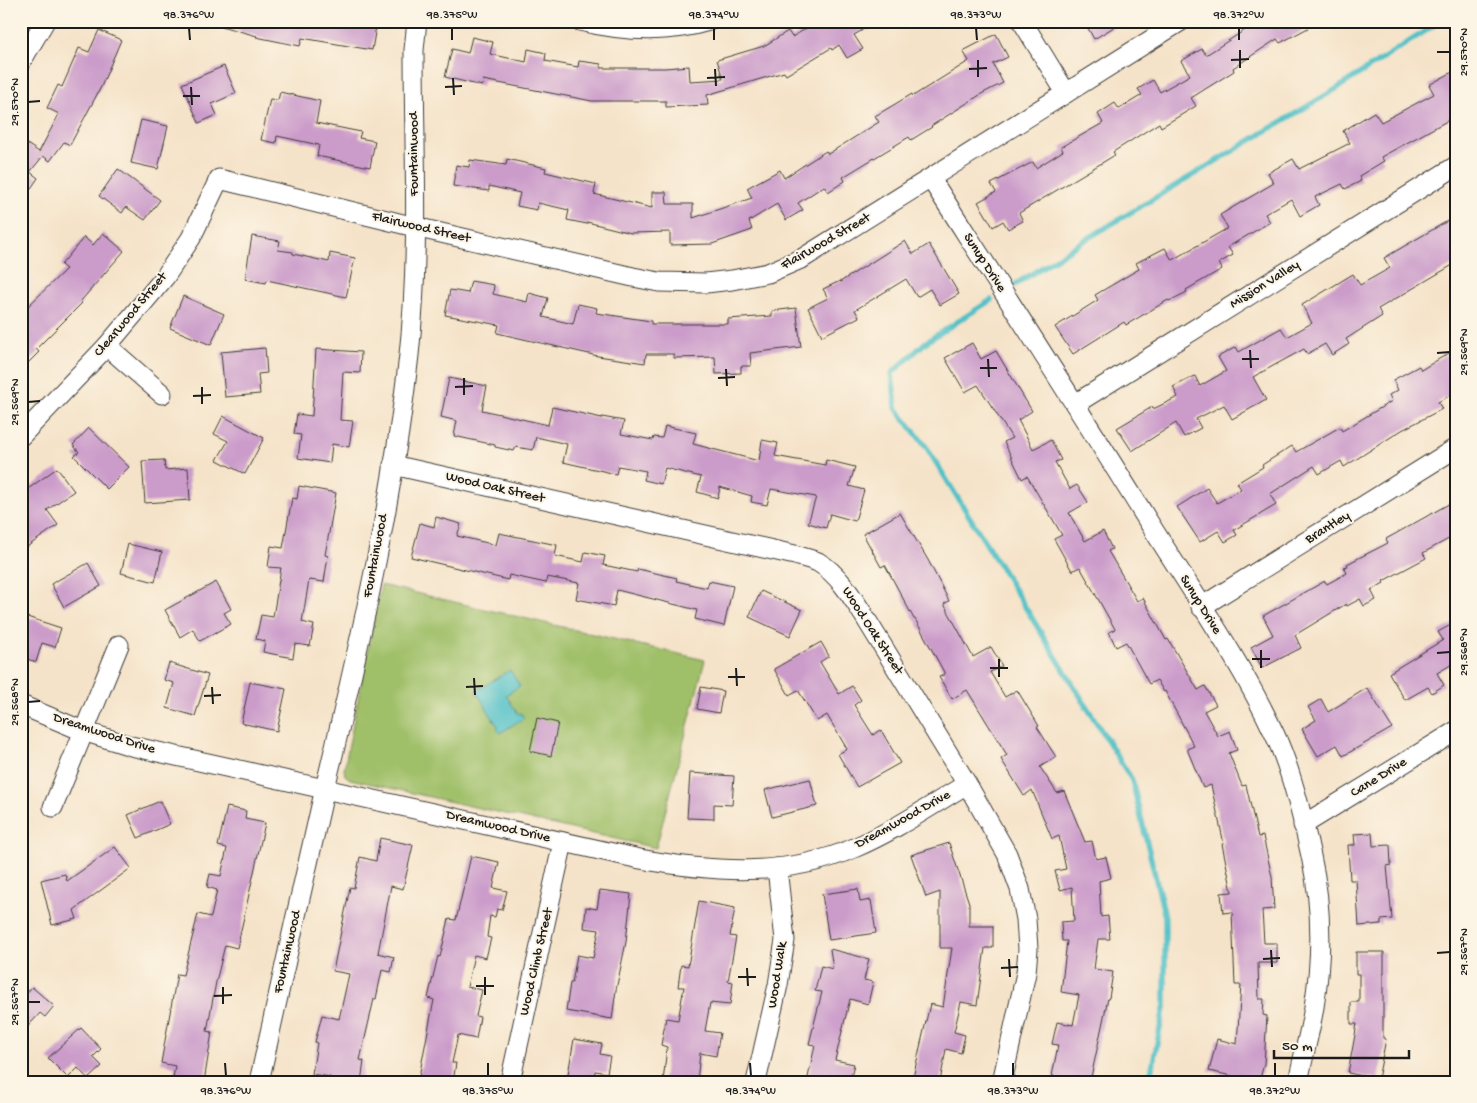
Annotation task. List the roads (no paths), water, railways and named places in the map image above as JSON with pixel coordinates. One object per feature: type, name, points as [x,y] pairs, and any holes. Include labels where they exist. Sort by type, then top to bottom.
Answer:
[{"type":"street","points":[[21,62],[45,21]]},
{"type":"street","name":"Fountainwood","points":[[259,1082],[347,696],[394,465],[409,354],[413,299],[414,50],[417,21]]},
{"type":"street","points":[[580,21],[595,25],[637,29],[670,29],[709,21]]},
{"type":"street","points":[[1022,21],[1066,93]]},
{"type":"street","name":"Flairwood Street","points":[[219,179],[414,227],[659,282],[706,283],[768,273],[803,258],[1180,21]]},
{"type":"street","name":"Mission Valley","points":[[1075,404],[1456,166]]},
{"type":"street","name":"Clearwood Street","points":[[21,436],[107,346],[165,278],[191,238],[219,179]]},
{"type":"street","name":"Sunup Drive","points":[[931,179],[1075,404],[1250,686],[1276,737],[1290,777],[1312,857],[1317,897],[1318,973],[1314,1009],[1298,1082]]},
{"type":"street","points":[[107,346],[162,394]]},
{"type":"street","name":"Brantley","points":[[1201,607],[1456,448]]},
{"type":"street","name":"Wood Oak Street","points":[[394,465],[795,555],[818,562],[834,575],[846,588],[967,784],[1007,854],[1020,889],[1026,919],[1028,948],[1026,973],[1002,1082]]},
{"type":"street","points":[[54,807],[119,645]]},
{"type":"street","name":"Dreamwood Drive","points":[[21,705],[83,731],[131,746],[682,867],[721,870],[777,868],[813,862],[854,849],[967,784]]},
{"type":"street","name":"Cane Drive","points":[[1303,825],[1456,731]]},
{"type":"street","name":"Wood Climb Street","points":[[510,1082],[563,842]]},
{"type":"street","name":"Wood Walk","points":[[756,1082],[778,986],[785,940],[777,868]]},
{"type":"water","points":[[510,670],[520,686],[506,695],[518,714],[521,713],[524,718],[500,733],[476,691]]},
{"type":"waterway","points":[[1016,284],[1080,243],[1336,89],[1441,21]]},
{"type":"waterway","points":[[991,300],[926,342],[892,373],[896,408],[927,448],[1132,780],[1165,917],[1165,1004],[1149,1082]]}]
